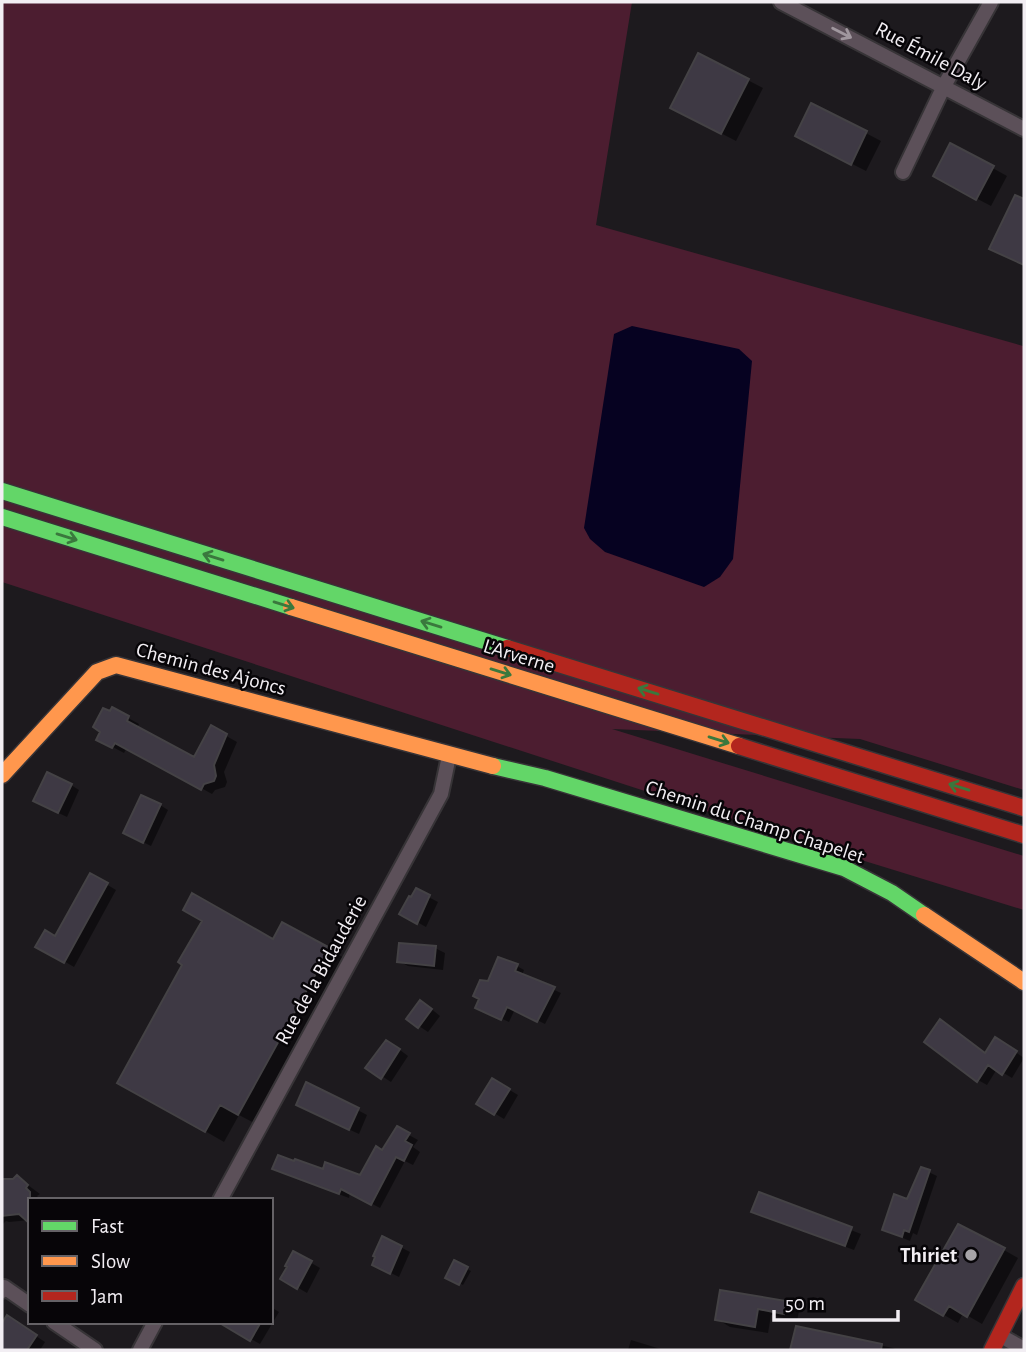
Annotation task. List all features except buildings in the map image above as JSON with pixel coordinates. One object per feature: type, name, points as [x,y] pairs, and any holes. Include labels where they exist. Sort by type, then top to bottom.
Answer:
[{"type":"main road","name":"L'Arverne","points":[[2,491],[1024,808]]},
{"type":"main road","name":"L'Arverne","points":[[2,517],[1024,835]]},
{"type":"main road","name":"Chemin des Ajoncs","points":[[2,775],[97,672],[116,665],[449,756]]},
{"type":"main road","name":"Chemin du Champ Chapelet","points":[[449,756],[545,778],[844,868],[892,893],[1024,982]]},
{"type":"main road","points":[[992,1350],[1024,1286]]},
{"type":"street","name":"Rue Émile Daly","points":[[781,2],[1024,129]]},
{"type":"street","points":[[902,172],[944,86],[991,2]]},
{"type":"street","name":"Rue de la Bidauderie","points":[[221,1198],[441,794],[449,756]]},
{"type":"street","points":[[2,1291],[4,1287],[28,1304]]},
{"type":"street","points":[[57,1324],[95,1350]]},
{"type":"street","points":[[140,1350],[154,1324]]},
{"type":"street","points":[[999,1335],[1024,1349]]},
{"type":"shaded area","points":[[2,2],[632,2],[596,225],[1023,346],[1024,344],[1024,790],[860,739],[612,729],[1024,856],[1024,910],[777,834],[2,582]]},
{"type":"water","points":[[632,326],[739,349],[752,361],[733,559],[720,577],[704,587],[605,552],[590,539],[584,528],[614,334]]},
{"type":"traffic: fast","points":[[2,491],[507,648]]},
{"type":"traffic: fast","points":[[2,517],[291,607]]},
{"type":"traffic: fast","points":[[493,766],[545,778],[844,868],[892,893],[924,915]]},
{"type":"traffic: slow","points":[[291,607],[739,746]]},
{"type":"traffic: slow","points":[[2,775],[97,672],[116,665],[493,766]]},
{"type":"traffic: slow","points":[[924,915],[1024,982]]},
{"type":"traffic: jam","points":[[507,648],[1024,808]]},
{"type":"traffic: jam","points":[[739,746],[1024,835]]},
{"type":"traffic: jam","points":[[992,1350],[1024,1286]]},
{"type":"place","name":"Thiriet","points":[[971,1255]]}]
